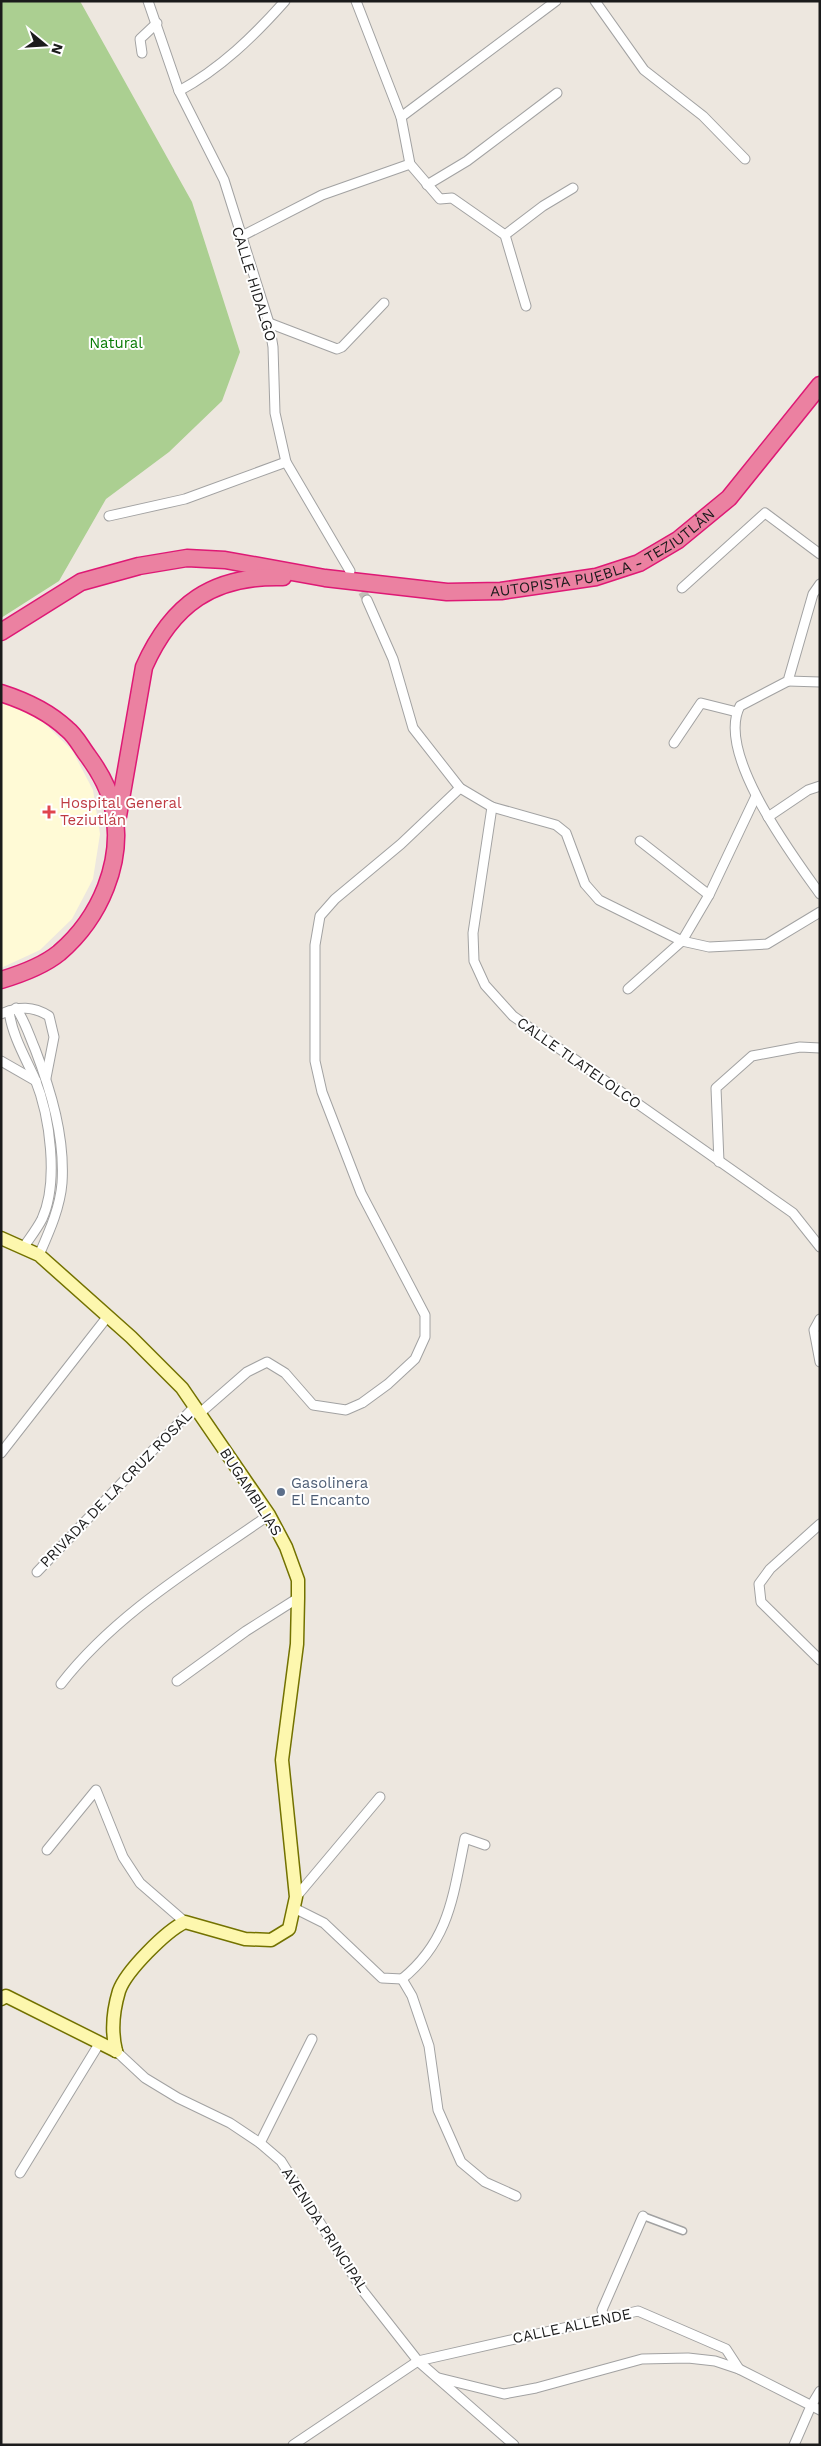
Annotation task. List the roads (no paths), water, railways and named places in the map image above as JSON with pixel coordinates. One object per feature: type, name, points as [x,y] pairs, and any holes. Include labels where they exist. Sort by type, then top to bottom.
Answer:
[{"type":"highway","name":"AUTOPISTA PUEBLA - TEZIUTLÁN","points":[[1,632],[81,582],[139,566],[188,558],[245,563],[325,578],[447,592],[501,591],[596,577],[639,563],[678,540],[729,498],[820,385]]},
{"type":"highway","name":"AUTOPISTA PUEBLA - TEZIUTLÁN","points":[[115,833],[144,667],[154,644],[181,609],[210,591],[241,579],[271,577],[325,578]]},
{"type":"highway","points":[[1,693],[40,709],[74,736],[107,789],[113,807],[115,833],[111,873],[104,892],[87,923],[58,954],[20,974],[1,980]]},
{"type":"main road","name":"BUGAMBILIAS","points":[[1,1238],[39,1255],[108,1316],[182,1388],[269,1515],[286,1547],[298,1580],[297,1644],[282,1760],[295,1903],[289,1929],[270,1940],[245,1939],[184,1922]]},
{"type":"main road","points":[[116,2051],[112,2036],[113,2020],[120,1989],[149,1949],[174,1927],[184,1922]]},
{"type":"main road","points":[[3,1996],[116,2051]]},
{"type":"street","name":"CALLE HIDALGO","points":[[148,1],[179,91],[224,180],[240,237],[269,322],[274,347],[275,413],[286,462],[350,571]]},
{"type":"street","points":[[179,91],[196,82],[254,36],[285,1]]},
{"type":"street","points":[[356,1],[401,117],[410,164],[440,199],[452,198],[505,235],[526,306]]},
{"type":"street","points":[[401,117],[556,1]]},
{"type":"street","points":[[595,1],[644,70],[703,116],[744,159]]},
{"type":"street","points":[[142,53],[140,39],[157,24]]},
{"type":"street","points":[[427,185],[467,161],[557,93]]},
{"type":"street","points":[[240,237],[322,195],[410,164]]},
{"type":"street","points":[[505,235],[542,206],[573,188]]},
{"type":"street","points":[[269,322],[336,349],[342,347],[384,303]]},
{"type":"street","points":[[109,516],[186,499],[286,462]]},
{"type":"street","points":[[682,588],[765,513],[820,554]]},
{"type":"street","points":[[788,681],[813,594],[820,584]]},
{"type":"street","points":[[367,600],[393,659],[413,728],[460,788],[492,808],[556,825],[566,833],[584,884],[600,900],[682,941],[708,947],[767,944],[820,912]]},
{"type":"street","points":[[820,682],[788,681],[740,706],[737,712],[734,738],[756,796],[783,844],[820,894]]},
{"type":"street","points":[[674,743],[701,702],[737,712]]},
{"type":"street","points":[[768,817],[808,790],[820,786]]},
{"type":"street","name":"PRIVADA DE LA CRUZ ROSAL","points":[[37,1572],[197,1410],[248,1372],[268,1362],[285,1373],[313,1406],[346,1410],[362,1403],[415,1359],[425,1337],[425,1315],[361,1193],[322,1092],[315,1061],[315,945],[320,916],[335,898],[401,844],[460,788]]},
{"type":"street","points":[[628,989],[682,941],[708,895],[756,796]]},
{"type":"street","name":"CALLE TLATELOLCO","points":[[492,808],[473,933],[474,961],[485,985],[513,1016],[793,1213],[820,1248]]},
{"type":"street","points":[[640,841],[708,895]]},
{"type":"street","points":[[9,1011],[36,1008],[49,1016],[54,1037],[46,1078]]},
{"type":"street","points":[[9,1011],[22,1017],[46,1078],[55,1109],[61,1149],[62,1184],[53,1222],[39,1255]]},
{"type":"street","points":[[9,1011],[10,1023],[36,1082],[44,1112],[50,1150],[51,1183],[42,1218],[23,1248]]},
{"type":"street","points":[[719,1162],[716,1088],[752,1056],[764,1052],[800,1047],[820,1048]]},
{"type":"street","points":[[1,1061],[36,1082]]},
{"type":"street","points":[[1,1453],[108,1316]]},
{"type":"street","points":[[820,1319],[814,1330],[820,1362]]},
{"type":"street","points":[[61,1684],[81,1658],[129,1613],[269,1515]]},
{"type":"street","points":[[820,1524],[770,1568],[759,1584],[761,1602],[820,1660]]},
{"type":"street","points":[[177,1681],[246,1631],[298,1598]]},
{"type":"street","points":[[47,1850],[96,1790],[123,1857],[140,1884],[184,1922]]},
{"type":"street","points":[[380,1797],[295,1903],[324,1923],[382,1978],[402,1979],[421,1964],[451,1907],[465,1838],[485,1845]]},
{"type":"street","points":[[402,1979],[412,1996],[429,2046],[438,2110],[461,2162],[485,2182],[516,2196]]},
{"type":"street","points":[[260,2143],[312,2039]]},
{"type":"street","points":[[20,2173],[99,2044]]},
{"type":"street","name":"AVENIDA PRINCIPAL","points":[[116,2051],[145,2078],[230,2124],[260,2143],[281,2161],[363,2291],[418,2361],[514,2445]]},
{"type":"street","points":[[604,2318],[602,2310],[643,2216],[683,2231]]},
{"type":"street","name":"CALLE ALLENDE","points":[[418,2361],[638,2311],[726,2349],[739,2369]]},
{"type":"street","points":[[436,2378],[504,2394],[536,2388],[642,2359],[688,2358],[715,2361],[739,2369],[820,2410]]},
{"type":"street","points":[[293,2445],[418,2361]]},
{"type":"street","points":[[794,2445],[810,2406],[820,2391]]},
{"type":"tunnel","points":[[356,580],[367,600]]},
{"type":"place","name":"Hospital General Teziutlán","points":[[49,812]]},
{"type":"place","name":"Gasolinera El Encanto","points":[[281,1492]]},
{"type":"park label","name":"Natural","points":[[116,343]]}]
